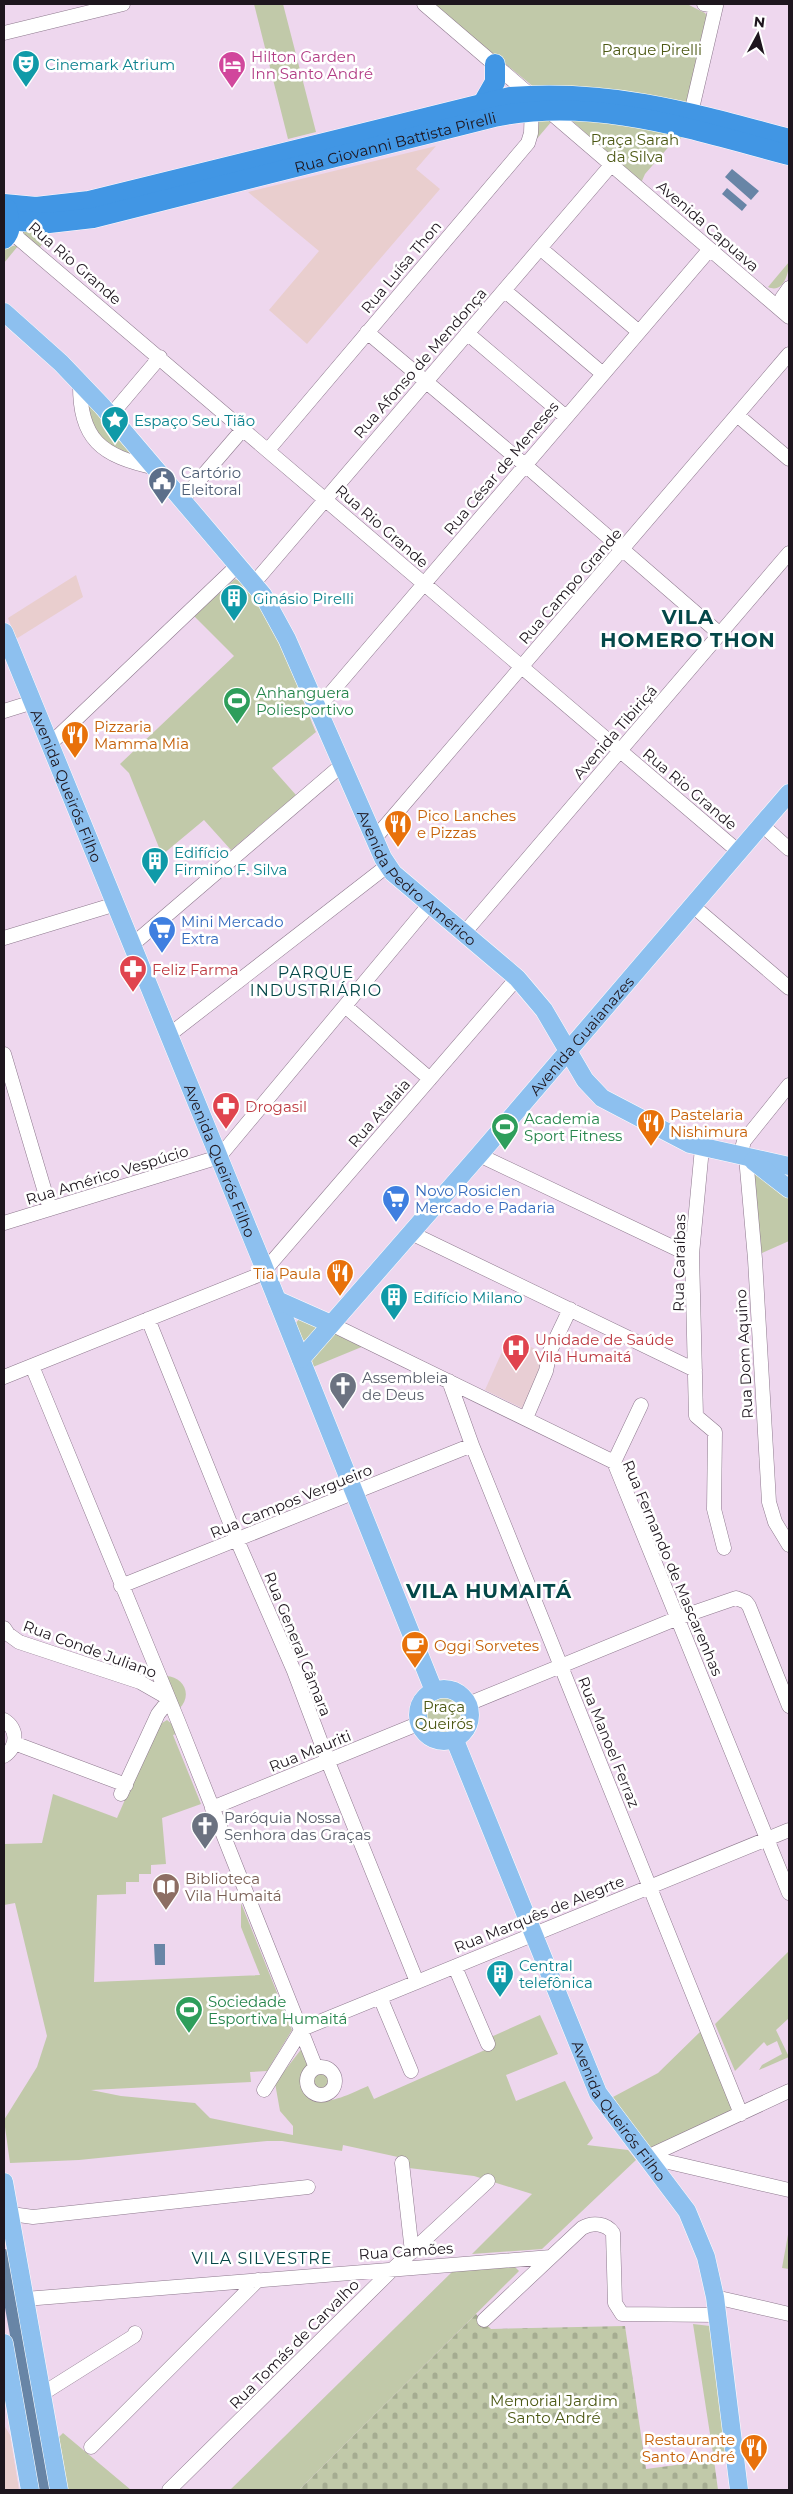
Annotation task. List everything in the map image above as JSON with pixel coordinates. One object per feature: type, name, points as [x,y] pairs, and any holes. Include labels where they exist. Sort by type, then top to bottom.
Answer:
[{"type":"highway","points":[[483,103],[495,82],[495,64]]},
{"type":"highway","name":"Rua Giovanni Battista Pirelli","points":[[5,218],[62,223],[93,218],[538,106],[571,95],[646,103],[789,139]]},
{"type":"highway","name":"Rua Giovanni Battista Pirelli","points":[[5,218],[44,206],[89,201],[483,103],[538,106],[638,117],[789,155]]},
{"type":"main road","name":"Avenida Pedro Américo","points":[[4,312],[80,381],[254,583],[279,623],[388,866],[401,882],[465,932],[517,978],[544,1010],[585,1080],[602,1098],[680,1140],[702,1148],[789,1166]]},
{"type":"main road","name":"Avenida Queirós Filho","points":[[4,632],[266,1271],[434,1691]]},
{"type":"main road","name":"Avenida Guaianazes","points":[[301,1359],[479,1155],[789,793]]},
{"type":"main road","points":[[745,1157],[788,1182]]},
{"type":"main road","points":[[277,1300],[305,1310],[331,1324]]},
{"type":"main road","points":[[452,1690],[464,1698],[468,1704],[470,1712],[468,1725],[454,1738],[448,1740],[434,1738],[420,1724],[418,1715],[421,1703],[434,1691],[452,1690]]},
{"type":"main road","name":"Avenida Queirós Filho","points":[[454,1738],[598,2093],[687,2211],[698,2234],[711,2275],[718,2315],[739,2490]]},
{"type":"main road","points":[[4,2182],[6,2213],[25,2299],[59,2490]]},
{"type":"main road","points":[[4,2343],[9,2403],[30,2490]]},
{"type":"street","points":[[4,33],[122,4]]},
{"type":"street","name":"Avenida Capuava","points":[[424,4],[495,64],[538,106],[612,164],[710,248],[782,303]]},
{"type":"street","points":[[690,113],[710,5]]},
{"type":"street","name":"Rua Luísa Thon","points":[[268,450],[528,144],[538,106]]},
{"type":"street","name":"Rua Afonso de Mendonça","points":[[254,583],[612,164]]},
{"type":"street","name":"Rua Rio Grande","points":[[5,218],[18,238],[739,852]]},
{"type":"street","points":[[540,248],[639,332]]},
{"type":"street","name":"Rua César de Meneses","points":[[318,708],[710,248]]},
{"type":"street","points":[[504,290],[603,374]]},
{"type":"street","points":[[367,332],[525,465],[720,634]]},
{"type":"street","points":[[468,333],[566,417]]},
{"type":"street","name":"Rua Campo Grande","points":[[375,838],[789,354]]},
{"type":"street","points":[[111,415],[160,357]]},
{"type":"street","points":[[80,381],[82,417],[94,440],[113,455],[156,468]]},
{"type":"street","points":[[737,415],[789,459]]},
{"type":"street","points":[[182,500],[243,429]]},
{"type":"street","name":"Avenida Tibiriçá","points":[[465,932],[789,553]]},
{"type":"street","points":[[50,744],[238,565]]},
{"type":"street","points":[[4,711],[33,702]]},
{"type":"street","points":[[132,945],[343,764]]},
{"type":"street","points":[[762,825],[789,849]]},
{"type":"street","points":[[169,1035],[388,866]]},
{"type":"street","points":[[4,938],[116,904]]},
{"type":"street","points":[[219,1158],[429,905]]},
{"type":"street","points":[[693,906],[789,988]]},
{"type":"street","name":"Rua Atalaia","points":[[266,1271],[517,978]]},
{"type":"street","points":[[345,1006],[430,1079]]},
{"type":"street","points":[[4,1054],[50,1209]]},
{"type":"street","points":[[745,1157],[744,1141],[789,1085]]},
{"type":"street","name":"Rua Caraíbas","points":[[702,1148],[692,1254],[696,1416],[715,1432],[714,1509],[724,1548]]},
{"type":"street","points":[[479,1155],[679,1250],[692,1254]]},
{"type":"street","name":"Rua Dom Aquino","points":[[745,1157],[755,1259],[769,1502],[775,1522],[789,1545]]},
{"type":"street","name":"Rua Américo Vespúcio","points":[[4,1223],[219,1158]]},
{"type":"street","points":[[411,1233],[695,1370]]},
{"type":"street","points":[[4,1377],[266,1271]]},
{"type":"street","points":[[526,1418],[546,1371],[550,1352],[570,1309]]},
{"type":"street","name":"Rua General Câmara","points":[[148,1319],[238,1540],[294,1670],[327,1761],[417,1982]]},
{"type":"street","name":"Rua Fernando de Mascarenhas","points":[[331,1324],[614,1462],[789,1893]]},
{"type":"street","points":[[32,1366],[302,2029],[316,2068]]},
{"type":"street","name":"Rua Manoel Ferraz","points":[[449,1381],[472,1445],[741,2114]]},
{"type":"street","points":[[614,1462],[641,1405]]},
{"type":"street","name":"Rua Campos Vergueiro","points":[[122,1586],[472,1445]]},
{"type":"street","points":[[468,1704],[678,1618],[732,1598],[741,1599],[749,1606],[789,1706]]},
{"type":"street","name":"Rua Conde Juliano","points":[[4,1628],[8,1634],[19,1642],[140,1682],[168,1699]]},
{"type":"street","points":[[14,1743],[124,1790],[158,1714],[168,1699]]},
{"type":"street","points":[[4,1720],[13,1729],[14,1743],[4,1756]]},
{"type":"street","name":"Rua Mauriti","points":[[212,1808],[420,1724]]},
{"type":"street","name":"Rua Marquês de Alegrte","points":[[302,2029],[789,1830]]},
{"type":"street","points":[[455,1967],[488,2044]]},
{"type":"street","points":[[380,1997],[411,2071]]},
{"type":"street","points":[[264,2090],[302,2029]]},
{"type":"street","points":[[647,2157],[789,2091]]},
{"type":"street","points":[[647,2157],[789,2190]]},
{"type":"street","points":[[402,2163],[412,2252]]},
{"type":"street","name":"Rua Tomás de Carvalho","points":[[169,2490],[394,2268],[488,2182]]},
{"type":"street","points":[[6,2213],[33,2217],[308,2187]]},
{"type":"street","points":[[484,2320],[587,2225],[606,2226],[614,2237],[615,2303],[619,2312],[628,2315],[718,2315]]},
{"type":"street","name":"Rua Camões","points":[[25,2299],[394,2268],[551,2257]]},
{"type":"street","points":[[91,2448],[258,2280]]},
{"type":"street","points":[[715,2297],[789,2314]]},
{"type":"street","points":[[42,2394],[134,2336],[135,2333]]},
{"type":"shaded area","points":[[436,146],[416,169],[440,189],[307,344],[269,310],[319,251],[248,192]]},
{"type":"shaded area","points":[[76,575],[83,597],[16,639],[8,618]]},
{"type":"shaded area","name":"Unidade de Saúde Vila Humaitá","points":[[509,1336],[541,1352],[540,1370],[522,1408],[485,1390]]},
{"type":"shaded area","points":[[4,2425],[10,2435],[19,2490],[4,2490]]},
{"type":"green space","points":[[254,4],[283,4],[316,132],[288,139]]},
{"type":"green space","name":"Parque Pirelli","points":[[432,4],[687,4],[705,13],[708,18],[688,104],[612,90],[535,88]]},
{"type":"green space","name":"Praça Sarah da Silva","points":[[570,119],[614,122],[685,136],[672,143],[645,174],[641,183]]},
{"type":"green space","points":[[539,121],[552,121],[535,141]]},
{"type":"green space","points":[[22,231],[49,232],[39,249]]},
{"type":"green space","points":[[18,246],[4,263],[4,248]]},
{"type":"green space","points":[[789,262],[784,282],[778,288],[768,287]]},
{"type":"green space","points":[[86,400],[132,454],[131,456],[111,445],[99,435],[92,422]]},
{"type":"green space","name":"Anhanguera Poliesportivo","points":[[235,579],[246,587],[270,624],[282,648],[316,732],[272,768],[296,795],[231,850],[204,820],[162,855],[129,773],[120,764],[234,656],[194,616]]},
{"type":"green space","points":[[754,1169],[789,1195],[789,1241],[760,1254]]},
{"type":"green space","points":[[300,1318],[318,1327],[305,1341],[300,1336],[296,1325]]},
{"type":"green space","points":[[332,1332],[364,1346],[313,1367],[312,1359]]},
{"type":"green space","points":[[166,1676],[182,1683],[186,1693],[183,1704],[179,1709]]},
{"type":"green space","name":"Praça Queirós","points":[[444,1694],[458,1700],[464,1714],[458,1728],[444,1734],[430,1728],[424,1714],[430,1700]]},
{"type":"green space","points":[[167,1720],[172,1724],[176,1734],[173,1735],[201,1804],[162,1818],[166,1864],[151,1865],[151,1874],[139,1874],[139,1882],[126,1882],[126,1894],[97,1895],[94,1982],[260,1975],[241,1927],[241,1903],[292,2030],[267,2071],[250,2072],[251,2082],[91,2090],[121,2096],[195,2103],[210,2118],[293,2135],[293,2126],[280,2111],[275,2083],[303,2047],[309,2067],[304,2074],[302,2083],[309,2096],[316,2100],[334,2100],[368,2086],[374,2099],[494,2046],[491,2037],[540,2015],[558,2054],[506,2075],[516,2101],[565,2081],[593,2138],[587,2145],[628,2150],[636,2160],[542,2249],[472,2254],[532,2194],[474,2176],[409,2168],[407,2159],[343,2145],[342,2151],[282,2141],[267,2141],[79,2160],[10,2163],[4,2120],[37,2067],[47,2036],[15,1903],[4,1905],[4,1844],[42,1843],[53,1794],[117,1818],[157,1726]]},
{"type":"green space","points":[[789,1951],[789,2018],[776,2030],[789,2057],[759,2070],[762,2065],[782,2054],[777,2041],[767,2046],[764,2042],[735,2071],[715,2024]]},
{"type":"green space","points":[[702,2030],[741,2114],[653,2155],[613,2097],[658,2073]]},
{"type":"green space","points":[[321,2072],[327,2075],[330,2081],[327,2087],[321,2090],[315,2087],[312,2081],[315,2075]]},
{"type":"green space","points":[[789,2229],[789,2269],[782,2268]]},
{"type":"green space","points":[[515,2267],[519,2271],[299,2490],[230,2490],[453,2271]]},
{"type":"green space","name":"Memorial Jardim Santo André","points":[[476,2314],[491,2329],[625,2326],[646,2469],[714,2460],[718,2490],[299,2490]]},
{"type":"green space","points":[[693,2324],[710,2326],[727,2447],[725,2454],[714,2460]]},
{"type":"green space","points":[[63,2433],[131,2490],[68,2490],[59,2437]]},
{"type":"water","points":[[732,169],[759,191],[751,200],[725,177]]},
{"type":"water","points":[[727,188],[747,205],[742,211],[722,194]]},
{"type":"water","points":[[154,1944],[165,1944],[165,1965],[155,1965]]},
{"type":"waterway","points":[[4,2257],[46,2490]]},
{"type":"place","name":"Cinemark Atrium","points":[[26,88]]},
{"type":"place","name":"Hilton Garden Inn Santo André","points":[[232,89]]},
{"type":"place","name":"Espaço Seu Tião","points":[[115,444]]},
{"type":"place","name":"Cartório Eleitoral","points":[[162,505]]},
{"type":"place","name":"Ginásio Pirelli","points":[[234,622]]},
{"type":"place","name":"Anhanguera Poliesportivo","points":[[237,725]]},
{"type":"place","name":"Pizzaria Mamma Mia","points":[[75,759]]},
{"type":"place","name":"Pico Lanches e Pizzas","points":[[398,848]]},
{"type":"place","name":"Edifício Firmino F. Silva","points":[[155,885]]},
{"type":"place","name":"Mini Mercado Extra","points":[[162,954]]},
{"type":"place","name":"Feliz Farma","points":[[133,993]]},
{"type":"place","name":"Drogasil","points":[[226,1130]]},
{"type":"place","name":"Pastelaria Nishimura","points":[[651,1147]]},
{"type":"place","name":"Academia Sport Fitness","points":[[505,1151]]},
{"type":"place","name":"Novo Rosiclen Mercado e Padaria","points":[[396,1223]]},
{"type":"place","name":"Tia Paula","points":[[340,1297]]},
{"type":"place","name":"Edifício Milano","points":[[394,1321]]},
{"type":"place","name":"Unidade de Saúde Vila Humaitá","points":[[516,1372]]},
{"type":"place","name":"Assembleia de Deus","points":[[343,1410]]},
{"type":"place","name":"Oggi Sorvetes","points":[[415,1669]]},
{"type":"place","name":"Paróquia Nossa Senhora das Graças","points":[[205,1850]]},
{"type":"place","name":"Biblioteca Vila Humaitá","points":[[166,1911]]},
{"type":"place","name":"Central telefônica","points":[[500,1998]]},
{"type":"place","name":"Sociedade Esportiva Humaitá","points":[[189,2034]]},
{"type":"place","name":"Restaurante Santo André","points":[[754,2472]]},
{"type":"district","name":"VILA HOMERO THON","points":[[688,628]]},
{"type":"district","name":"PARQUE INDUSTRIÁRIO","points":[[316,981]]},
{"type":"district","name":"VILA HUMAITÁ","points":[[489,1591]]},
{"type":"district","name":"VILA SILVESTRE","points":[[262,2258]]}]
